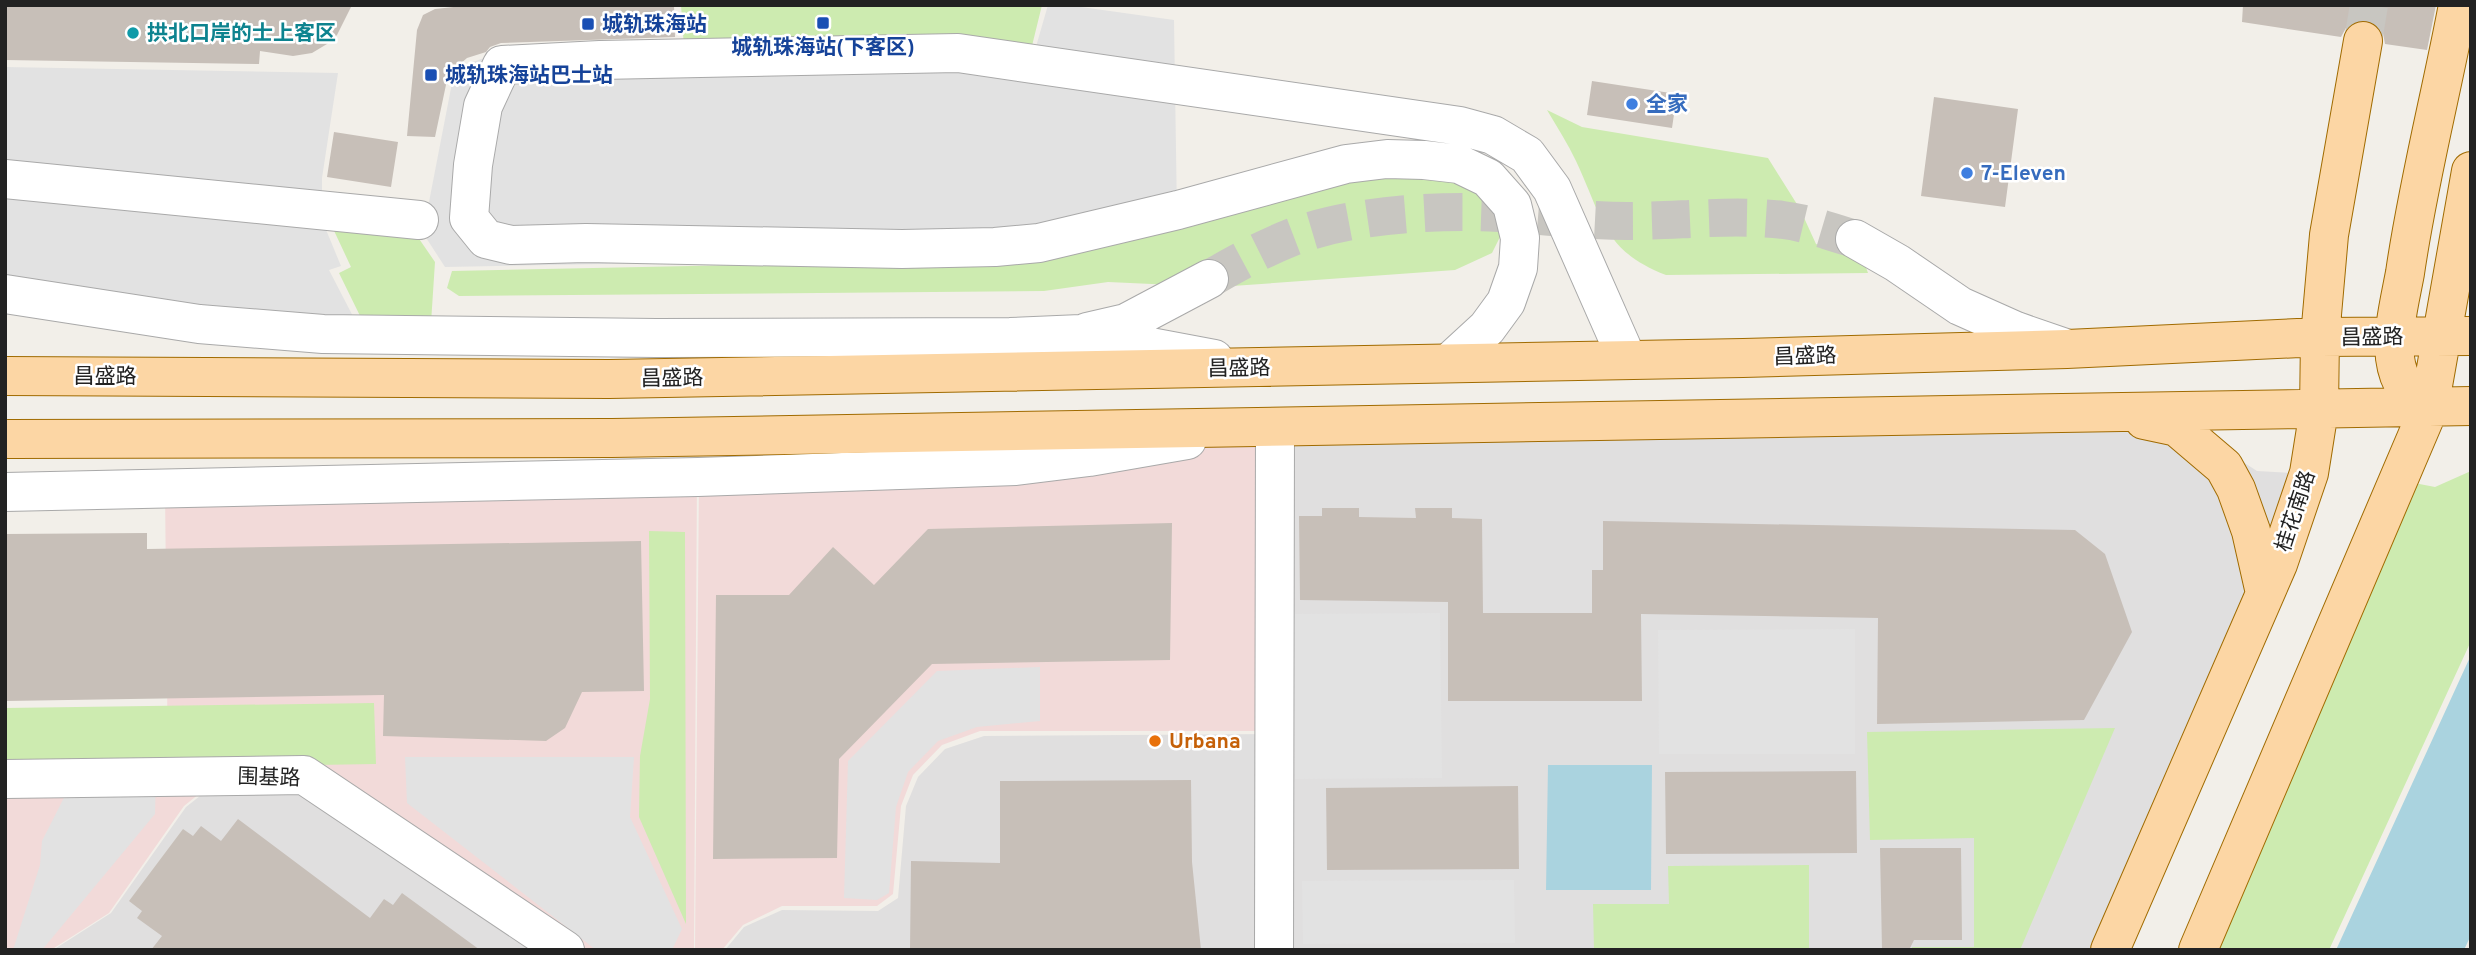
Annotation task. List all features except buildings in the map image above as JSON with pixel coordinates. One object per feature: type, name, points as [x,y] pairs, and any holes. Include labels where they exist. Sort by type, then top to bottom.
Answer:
[{"type":"main road","points":[[2429,408],[2418,403],[2403,384],[2395,358],[2395,337],[2410,238],[2458,5]]},
{"type":"main road","name":"桂花南路","points":[[2110,950],[2278,564],[2309,472],[2319,410],[2320,337],[2329,235],[2363,41]]},
{"type":"main road","points":[[2198,950],[2429,408],[2456,337],[2471,171]]},
{"type":"main road","name":"昌盛路","points":[[6,376],[609,379],[1257,368],[2067,349],[2320,337],[2456,337]]},
{"type":"main road","points":[[8,439],[612,438],[2471,406]]},
{"type":"main road","points":[[2104,412],[2177,427],[2224,467],[2251,531],[2265,593]]},
{"type":"street","points":[[1450,362],[1487,328],[1506,302],[1518,268],[1520,238],[1512,205],[1488,178],[1459,164],[1387,159],[1346,164],[1178,210],[1039,243],[902,249],[586,243],[511,245],[486,239],[469,218],[473,165],[483,106],[502,65],[556,61],[958,54],[1460,126],[1493,135],[1527,155],[1552,189],[1627,359]]},
{"type":"street","points":[[5,179],[419,220]]},
{"type":"street","points":[[1854,239],[1897,263],[1960,306],[2016,331],[2067,349]]},
{"type":"street","points":[[5,294],[199,324],[323,334],[724,338],[1010,337],[1081,334],[1126,323],[1209,279]]},
{"type":"street","points":[[1081,334],[1257,368]]},
{"type":"street","points":[[5,492],[698,477],[1016,466],[1089,457],[1268,427],[1274,950]]},
{"type":"street","name":"围基路","points":[[5,779],[304,775],[565,950]]},
{"type":"shaded area","points":[[1048,5],[1067,5],[1174,20],[1177,215],[926,258],[445,267],[423,233],[452,83],[457,72],[470,63],[487,57],[1033,57]]},
{"type":"shaded area","points":[[5,67],[338,73],[322,178],[322,220],[341,266],[329,270],[358,326],[5,287]]},
{"type":"shaded area","points":[[2198,413],[2220,447],[2257,471],[2307,474],[2108,950],[725,950],[744,927],[782,910],[878,911],[898,898],[906,806],[918,777],[945,749],[984,736],[1276,734],[1277,428]]},
{"type":"shaded area","points":[[1260,429],[1273,731],[980,731],[942,745],[913,775],[901,806],[893,894],[877,906],[782,906],[743,925],[722,950],[695,950],[699,478]]},
{"type":"shaded area","points":[[697,478],[694,950],[562,950],[304,773],[168,775],[165,490]]},
{"type":"shaded area","points":[[1440,613],[1442,778],[1295,779],[1293,614]]},
{"type":"shaded area","points":[[1855,629],[1855,754],[1659,754],[1658,630]]},
{"type":"shaded area","points":[[1040,667],[1040,721],[977,727],[938,741],[908,772],[896,807],[889,893],[877,900],[844,898],[848,761],[937,671]]},
{"type":"shaded area","points":[[405,757],[634,757],[630,817],[682,929],[672,950],[596,950],[407,803]]},
{"type":"shaded area","points":[[156,776],[155,814],[42,950],[13,950],[40,865],[42,841],[74,778]]},
{"type":"shaded area","points":[[304,776],[558,950],[53,950],[111,913],[186,807],[224,777]]},
{"type":"shaded area","points":[[220,777],[184,806],[109,913],[51,950],[5,950],[5,780]]},
{"type":"shaded area","points":[[1514,880],[1515,943],[1303,944],[1302,881]]},
{"type":"green space","points":[[681,5],[1042,5],[1030,54],[684,48]]},
{"type":"green space","points":[[1547,110],[1582,127],[1768,158],[1800,209],[1816,244],[1864,262],[1868,273],[1666,275],[1645,265],[1629,255],[1607,230],[1573,155]]},
{"type":"green space","points":[[1428,168],[1496,197],[1500,237],[1492,253],[1455,270],[1218,287],[1108,282],[1044,291],[459,296],[447,288],[452,271],[926,261],[1303,184]]},
{"type":"green space","points":[[329,220],[413,230],[435,262],[431,323],[364,324],[339,273],[351,267]]},
{"type":"green space","points":[[2471,471],[2471,641],[2329,950],[2204,950],[2404,481],[2435,487]]},
{"type":"green space","points":[[649,531],[685,532],[686,924],[639,817],[640,756],[650,699]]},
{"type":"green space","points":[[374,703],[376,764],[5,770],[5,708]]},
{"type":"green space","points":[[2115,728],[2020,950],[1912,950],[1912,947],[1974,947],[1974,838],[1870,840],[1867,732]]},
{"type":"green space","points":[[1809,865],[1809,950],[1594,950],[1593,904],[1669,904],[1668,866]]},
{"type":"water","points":[[2471,655],[2471,935],[2464,950],[2336,950]]},
{"type":"water","points":[[1548,765],[1652,765],[1651,890],[1546,890]]},
{"type":"tunnel","points":[[2363,41],[2369,5]]},
{"type":"tunnel","points":[[1209,279],[1269,247],[1311,231],[1356,220],[1429,213],[1493,213],[1628,221],[1764,218],[1801,223],[1855,239]]},
{"type":"place","name":"城轨珠海站(下客区)","points":[[823,23]]},
{"type":"place","name":"城轨珠海站","points":[[588,24]]},
{"type":"place","name":"拱北口岸的士上客区","points":[[133,33]]},
{"type":"place","name":"城轨珠海站巴士站","points":[[431,75]]},
{"type":"place","name":"全家","points":[[1632,104]]},
{"type":"place","name":"7-Eleven","points":[[1967,173]]},
{"type":"place","name":"Urbana","points":[[1155,741]]}]
